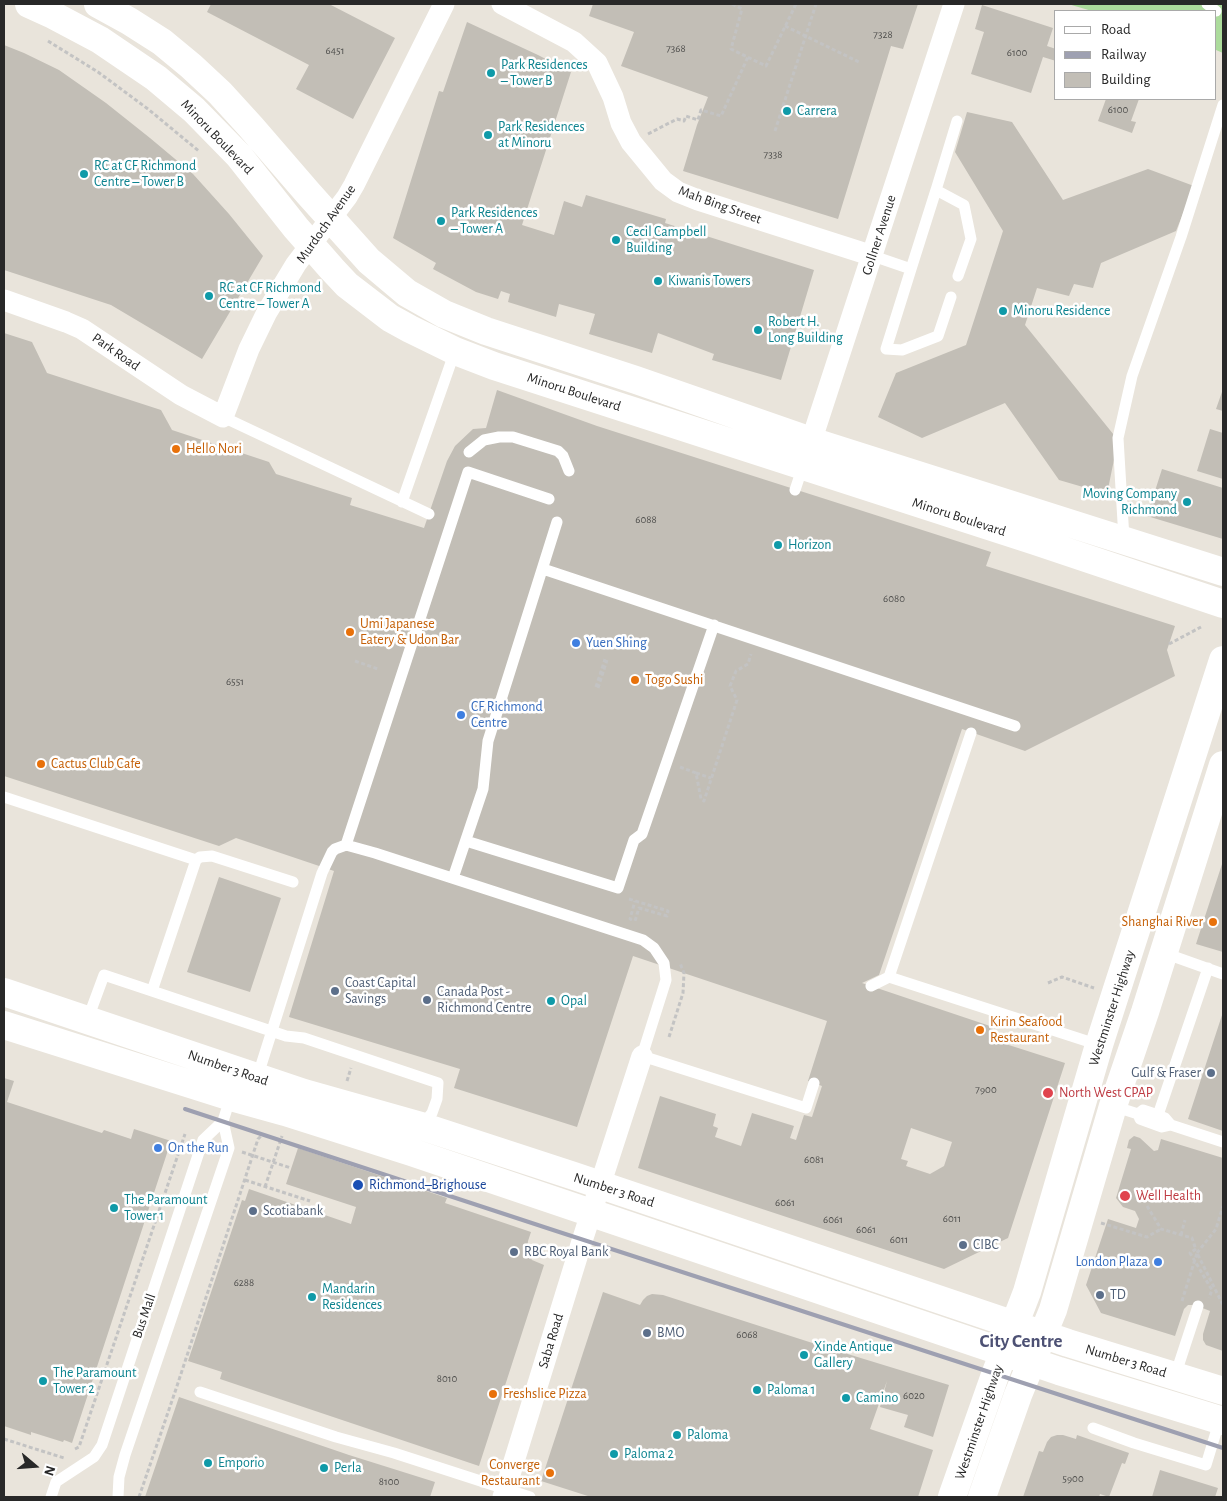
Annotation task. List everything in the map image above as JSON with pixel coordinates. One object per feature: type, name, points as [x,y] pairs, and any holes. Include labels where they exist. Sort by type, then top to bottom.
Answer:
[{"type":"main road","name":"Minoru Boulevard","points":[[29,4],[100,40],[156,78],[194,110],[240,156],[310,245],[347,285],[390,318],[455,351],[799,478],[1223,604]]},
{"type":"main road","name":"Minoru Boulevard","points":[[98,4],[162,42],[191,66],[220,93],[369,261],[407,292],[444,314],[486,331],[811,440],[1223,572]]},
{"type":"main road","name":"Westminster Highway","points":[[952,1497],[1030,1282],[1099,1045],[1223,660]]},
{"type":"main road","name":"Westminster Highway","points":[[982,1497],[1018,1395],[1044,1335],[1126,1110],[1164,953],[1223,765]]},
{"type":"main road","name":"Number 3 Road","points":[[4,992],[87,1021],[285,1112],[411,1152],[1004,1352],[1221,1420]]},
{"type":"main road","name":"Number 3 Road","points":[[4,1025],[236,1089],[304,1094],[422,1126],[1068,1343],[1223,1391]]},
{"type":"street","name":"Murdoch Avenue","points":[[223,417],[249,349],[266,312],[310,245],[354,185],[444,4]]},
{"type":"street","name":"Mah Bing Street","points":[[502,4],[574,42],[597,63],[613,98],[621,123],[631,142],[663,181],[678,192],[873,256]]},
{"type":"street","name":"Gollner Avenue","points":[[799,478],[954,4]]},
{"type":"street","name":"Park Road","points":[[4,300],[82,329],[181,395],[223,417]]},
{"type":"street","name":"Saba Road","points":[[504,1493],[642,1056]]},
{"type":"lane","points":[[1124,541],[1118,438],[1132,376],[1181,237],[1223,105]]},
{"type":"lane","points":[[952,297],[938,336],[902,350],[886,348],[957,121]]},
{"type":"lane","points":[[936,190],[964,205],[971,239],[958,276]]},
{"type":"lane","points":[[873,256],[911,269]]},
{"type":"lane","points":[[402,502],[455,351]]},
{"type":"lane","points":[[223,417],[429,514]]},
{"type":"lane","points":[[469,452],[484,440],[513,437],[558,450],[563,456],[569,471]]},
{"type":"lane","points":[[346,845],[468,472],[549,499]]},
{"type":"lane","points":[[453,878],[483,789],[488,741],[557,522]]},
{"type":"lane","points":[[543,569],[1015,726]]},
{"type":"lane","points":[[466,840],[618,888],[634,840],[642,834],[714,626]]},
{"type":"lane","points":[[889,977],[971,733]]},
{"type":"lane","points":[[4,797],[196,860]]},
{"type":"lane","points":[[236,1089],[271,1032],[326,864],[335,848],[346,845],[367,850],[643,940],[654,948],[664,963],[666,980],[642,1056],[806,1108],[814,1083]]},
{"type":"lane","points":[[152,991],[196,860],[200,857],[212,856],[292,882]]},
{"type":"lane","points":[[1164,953],[1223,974]]},
{"type":"lane","points":[[1158,1115],[1208,968]]},
{"type":"lane","points":[[87,1021],[104,975],[271,1032],[304,1038],[438,1083],[437,1099],[432,1113],[422,1126]]},
{"type":"lane","points":[[871,986],[889,977],[1099,1045]]},
{"type":"lane","name":"Bus Mall","points":[[51,1497],[56,1482],[90,1461],[102,1445],[204,1140],[236,1089]]},
{"type":"lane","name":"Bus Mall","points":[[118,1497],[119,1477],[125,1455],[228,1148],[236,1089]]},
{"type":"lane","points":[[1126,1110],[1143,1110],[1165,1118],[1170,1124],[1223,1142]]},
{"type":"lane","points":[[1126,1110],[1140,1119],[1162,1127],[1170,1124]]},
{"type":"lane","points":[[1175,1376],[1198,1306]]},
{"type":"lane","points":[[200,1392],[336,1437],[394,1453],[504,1493],[530,1497]]},
{"type":"lane","points":[[1093,1428],[1206,1465],[1221,1420]]},
{"type":"path","points":[[732,4],[742,9],[731,49],[766,66],[796,4]]},
{"type":"path","points":[[775,131],[816,4]]},
{"type":"path","points":[[785,26],[861,63]]},
{"type":"path","points":[[43,37],[98,72],[148,109],[205,156]]},
{"type":"path","points":[[631,142],[677,119],[684,121],[686,116],[698,120],[701,110],[721,116],[748,57]]},
{"type":"path","points":[[1169,644],[1200,627]]},
{"type":"path","points":[[696,773],[701,800],[704,801],[715,773],[737,700],[730,686],[736,671],[748,664],[756,639]]},
{"type":"path","points":[[597,687],[606,660]]},
{"type":"path","points":[[355,661],[378,669]]},
{"type":"path","points":[[667,763],[712,778]]},
{"type":"path","points":[[630,916],[635,901]]},
{"type":"path","points":[[1048,983],[1062,977],[1095,988]]},
{"type":"path","points":[[346,1084],[352,1065]]},
{"type":"path","points":[[4,1439],[64,1458],[79,1446],[185,1134]]},
{"type":"path","points":[[139,1497],[258,1139],[261,1136]]},
{"type":"path","points":[[265,1187],[282,1136]]},
{"type":"path","points":[[240,1152],[291,1168]]},
{"type":"path","points":[[245,1180],[310,1201]]},
{"type":"path","points":[[1147,1206],[1161,1229],[1192,1238],[1223,1305]]},
{"type":"path","points":[[1180,1306],[1197,1251],[1216,1229],[1223,1206]]},
{"type":"path","points":[[1180,1235],[1185,1220]]},
{"type":"path","points":[[1106,1224],[1147,1237],[1161,1229]]},
{"type":"path","points":[[1190,1253],[1197,1251]]},
{"type":"green space","points":[[1068,4],[1223,4],[1223,53],[1217,50],[1217,10],[1089,10]]},
{"type":"building","points":[[211,4],[329,4],[395,38],[353,119],[296,89],[309,65],[207,12]]},
{"type":"building","name":"Carrera","points":[[593,4],[918,4],[903,49],[891,46],[838,219],[683,171],[708,97],[621,66],[634,32],[589,16]]},
{"type":"building","points":[[982,5],[1053,28],[1047,46],[1054,48],[1054,60],[1043,57],[1031,93],[971,74],[984,32],[975,29]]},
{"type":"building","points":[[467,22],[571,72],[522,225],[554,235],[564,201],[582,207],[586,195],[666,219],[665,223],[814,270],[781,380],[712,360],[714,354],[658,333],[652,353],[589,334],[595,314],[559,304],[556,317],[508,302],[510,294],[501,291],[498,299],[476,292],[433,269],[436,263],[393,238],[439,91],[443,92]]},
{"type":"building","points":[[4,45],[59,70],[106,103],[150,138],[193,174],[263,256],[202,359],[111,305],[4,270]]},
{"type":"building","points":[[1106,100],[1139,100],[1131,121],[1136,122],[1132,133],[1098,121]]},
{"type":"building","name":"Minoru Residence","points":[[967,112],[1012,122],[1063,200],[1148,169],[1194,186],[1176,231],[1101,263],[1093,288],[1074,284],[1069,296],[1037,288],[1025,325],[1118,440],[1107,494],[1059,480],[1005,403],[922,438],[878,417],[896,373],[966,345],[1003,231],[955,152]]},
{"type":"building","name":"CF Richmond Centre","points":[[4,333],[32,342],[47,373],[161,410],[172,430],[269,462],[276,474],[352,498],[350,505],[424,528],[447,461],[455,446],[473,429],[486,428],[497,390],[597,426],[991,552],[986,566],[1175,626],[1167,650],[1175,676],[1025,751],[962,729],[879,975],[862,983],[993,1027],[990,1039],[1065,1063],[1008,1238],[944,1269],[638,1168],[660,1096],[716,1114],[713,1126],[718,1128],[715,1137],[741,1146],[752,1113],[794,1126],[790,1138],[796,1140],[804,1115],[812,1117],[822,1086],[808,1081],[827,1021],[633,956],[577,1127],[454,1088],[460,1069],[289,1017],[334,871],[236,838],[219,846],[4,776]],"holes":[[[911,1128],[952,1142],[944,1166],[930,1174],[906,1166],[908,1161],[901,1159]]]},
{"type":"building","points":[[1223,389],[1223,411],[1216,409]]},
{"type":"building","points":[[1210,429],[1223,433],[1223,479],[1197,471]]},
{"type":"building","name":"Moving Company Richmond","points":[[1162,469],[1223,488],[1223,539],[1147,516]]},
{"type":"building","points":[[1223,861],[1223,952],[1196,944]]},
{"type":"building","points":[[219,877],[281,898],[250,992],[187,972]]},
{"type":"building","points":[[1223,1012],[1223,1131],[1188,1119]]},
{"type":"building","points":[[4,1078],[14,1081],[7,1102],[102,1133],[104,1130],[131,1139],[134,1129],[171,1141],[72,1443],[31,1432],[31,1435],[4,1426]]},
{"type":"building","name":"London Plaza","points":[[1134,1136],[1140,1138],[1154,1151],[1158,1150],[1161,1139],[1223,1158],[1223,1351],[1206,1345],[1203,1340],[1210,1311],[1195,1305],[1188,1305],[1184,1309],[1175,1336],[1101,1313],[1086,1285],[1108,1219],[1136,1228],[1139,1219],[1135,1211],[1123,1207],[1116,1198],[1131,1149],[1127,1148],[1129,1140]]},
{"type":"building","points":[[298,1148],[447,1198],[445,1203],[531,1232],[527,1251],[532,1260],[544,1265],[479,1466],[220,1379],[222,1372],[188,1361],[242,1200],[245,1201],[249,1189],[351,1224],[356,1207],[286,1184]]},
{"type":"building","points":[[603,1292],[640,1305],[647,1296],[652,1294],[663,1295],[949,1385],[933,1437],[904,1427],[908,1415],[880,1407],[887,1381],[870,1429],[933,1450],[918,1497],[591,1497],[541,1481]]},
{"type":"building","points":[[179,1397],[435,1482],[430,1497],[145,1497]]},
{"type":"building","points":[[1057,1435],[1076,1439],[1077,1435],[1129,1453],[1125,1464],[1122,1463],[1109,1497],[1100,1494],[1099,1497],[1023,1497],[1039,1451],[1043,1452],[1051,1437]]},
{"type":"building","points":[[1160,1470],[1218,1488],[1215,1497],[1152,1497]]},
{"type":"railway","points":[[185,1109],[1223,1448]]},
{"type":"place","name":"Park Residences – Tower B","points":[[491,73]]},
{"type":"place","name":"Carrera","points":[[787,111]]},
{"type":"place","name":"Park Residences at Minoru","points":[[488,135]]},
{"type":"place","name":"RC at CF Richmond Centre – Tower B","points":[[84,174]]},
{"type":"place","name":"Park Residences – Tower A","points":[[441,221]]},
{"type":"place","name":"Cecil Campbell Building","points":[[616,240]]},
{"type":"place","name":"Kiwanis Towers","points":[[658,281]]},
{"type":"place","name":"RC at CF Richmond Centre – Tower A","points":[[209,296]]},
{"type":"place","name":"Minoru Residence","points":[[1003,311]]},
{"type":"place","name":"Robert H. Long Building","points":[[758,330]]},
{"type":"place","name":"Hello Nori","points":[[176,449]]},
{"type":"place","name":"Moving Company Richmond","points":[[1187,502]]},
{"type":"place","name":"Horizon","points":[[778,545]]},
{"type":"place","name":"Umi Japanese Eatery & Udon Bar","points":[[350,632]]},
{"type":"place","name":"Yuen Shing","points":[[576,643]]},
{"type":"place","name":"Togo Sushi","points":[[635,680]]},
{"type":"place","name":"CF Richmond Centre","points":[[461,715]]},
{"type":"place","name":"Cactus Club Cafe","points":[[41,764]]},
{"type":"place","name":"Shanghai River","points":[[1213,922]]},
{"type":"place","name":"Coast Capital Savings","points":[[335,991]]},
{"type":"place","name":"Canada Post - Richmond Centre","points":[[427,1000]]},
{"type":"place","name":"Opal","points":[[551,1001]]},
{"type":"place","name":"Kirin Seafood Restaurant","points":[[980,1030]]},
{"type":"place","name":"Gulf & Fraser","points":[[1211,1073]]},
{"type":"place","name":"North West CPAP","points":[[1048,1093]]},
{"type":"place","name":"On the Run","points":[[158,1148]]},
{"type":"place","name":"Richmond–Brighouse","points":[[358,1185]]},
{"type":"place","name":"Well Health","points":[[1125,1196]]},
{"type":"place","name":"The Paramount Tower 1","points":[[114,1208]]},
{"type":"place","name":"Scotiabank","points":[[253,1211]]},
{"type":"place","name":"CIBC","points":[[963,1245]]},
{"type":"place","name":"RBC Royal Bank","points":[[514,1252]]},
{"type":"place","name":"London Plaza","points":[[1158,1262]]},
{"type":"place","name":"TD","points":[[1100,1295]]},
{"type":"place","name":"Mandarin Residences","points":[[312,1297]]},
{"type":"place","name":"BMO","points":[[647,1333]]},
{"type":"place","name":"Xinde Antique Gallery","points":[[804,1355]]},
{"type":"place","name":"The Paramount Tower 2","points":[[43,1381]]},
{"type":"place","name":"Paloma 1","points":[[757,1390]]},
{"type":"place","name":"Freshslice Pizza","points":[[493,1394]]},
{"type":"place","name":"Camino","points":[[846,1398]]},
{"type":"place","name":"Paloma","points":[[677,1435]]},
{"type":"place","name":"Paloma 2","points":[[614,1454]]},
{"type":"place","name":"Emporio","points":[[208,1463]]},
{"type":"place","name":"Perla","points":[[324,1468]]},
{"type":"place","name":"Converge Restaurant","points":[[550,1473]]},
{"type":"district","name":"City Centre","points":[[1021,1341]]}]
